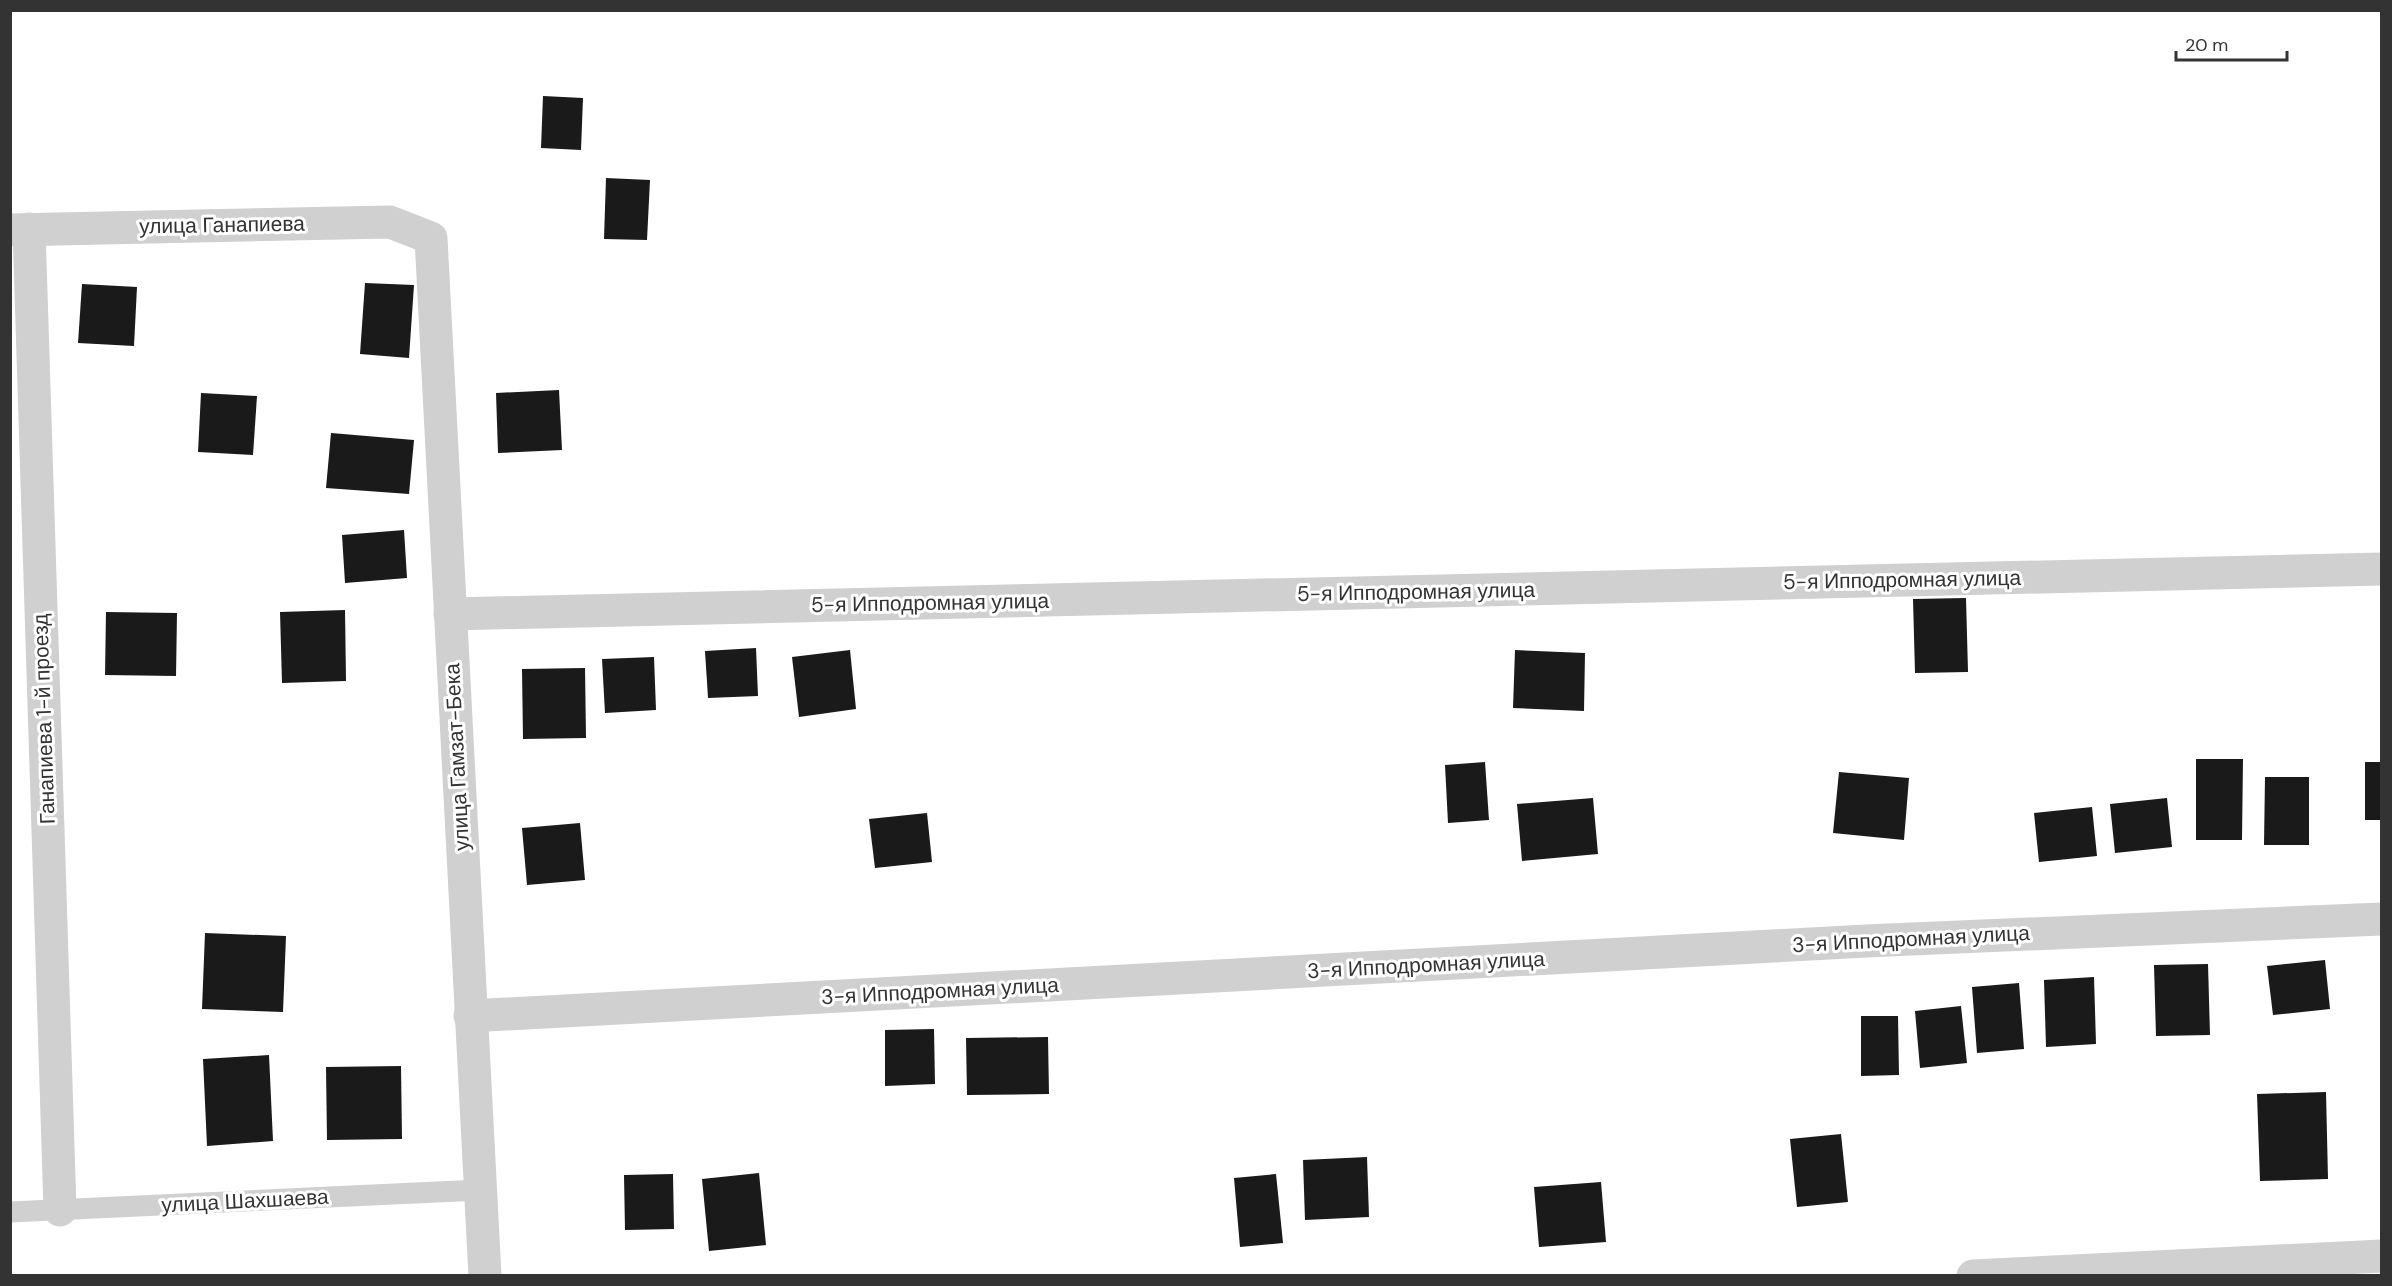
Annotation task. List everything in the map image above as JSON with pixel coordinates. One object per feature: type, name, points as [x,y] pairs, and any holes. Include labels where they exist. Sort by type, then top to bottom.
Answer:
[{"type":"street","name":"улица Ганапиева","points":[[20,230],[390,222],[431,238]]},
{"type":"street","name":"Ганапиева 1-й проезд","points":[[20,230],[60,1210]]},
{"type":"street","name":"улица Гамзат-Бека","points":[[431,238],[485,1275]]},
{"type":"street","name":"5-я Ипподромная улица","points":[[450,614],[2382,569]]},
{"type":"street","name":"3-я Ипподромная улица","points":[[470,1016],[1854,942],[2382,919]]},
{"type":"street","points":[[1973,1275],[2382,1256]]},
{"type":"lane","name":"улица Шахшаева","points":[[10,1212],[480,1190]]},
{"type":"building","points":[[543,96],[583,98],[581,150],[541,148]]},
{"type":"building","points":[[606,178],[650,180],[647,240],[604,239]]},
{"type":"building","points":[[365,283],[414,285],[409,358],[360,354]]},
{"type":"building","points":[[82,284],[137,287],[134,346],[78,343]]},
{"type":"building","points":[[559,390],[562,450],[498,453],[496,393]]},
{"type":"building","points":[[201,393],[257,396],[253,455],[198,452]]},
{"type":"building","points":[[331,433],[414,440],[409,494],[326,488]]},
{"type":"building","points":[[404,530],[407,578],[345,583],[342,535]]},
{"type":"building","points":[[1966,598],[1968,672],[1915,673],[1913,599]]},
{"type":"building","points":[[345,610],[346,681],[282,683],[280,612]]},
{"type":"building","points":[[106,612],[177,613],[176,676],[105,675]]},
{"type":"building","points":[[756,648],[758,696],[708,698],[705,651]]},
{"type":"building","points":[[850,650],[856,709],[799,717],[792,657]]},
{"type":"building","points":[[1515,650],[1585,653],[1584,711],[1513,708]]},
{"type":"building","points":[[654,657],[656,710],[605,713],[602,659]]},
{"type":"building","points":[[585,668],[586,738],[523,739],[522,669]]},
{"type":"building","points":[[2196,759],[2243,759],[2242,840],[2196,840]]},
{"type":"building","points":[[1485,762],[1489,820],[1448,823],[1445,765]]},
{"type":"building","points":[[2365,762],[2382,762],[2382,820],[2365,820]]},
{"type":"building","points":[[1839,772],[1909,778],[1904,840],[1833,833]]},
{"type":"building","points":[[2265,777],[2309,777],[2309,845],[2264,845]]},
{"type":"building","points":[[1593,798],[1598,854],[1522,861],[1517,804]]},
{"type":"building","points":[[2167,798],[2172,847],[2115,853],[2110,804]]},
{"type":"building","points":[[2092,807],[2097,856],[2039,862],[2034,813]]},
{"type":"building","points":[[927,813],[932,862],[875,868],[869,819]]},
{"type":"building","points":[[580,823],[585,880],[527,885],[522,828]]},
{"type":"building","points":[[205,933],[286,936],[283,1012],[202,1009]]},
{"type":"building","points":[[2325,960],[2330,1009],[2273,1015],[2267,966]]},
{"type":"building","points":[[2208,964],[2210,1035],[2156,1036],[2154,965]]},
{"type":"building","points":[[2094,977],[2096,1044],[2046,1047],[2044,980]]},
{"type":"building","points":[[2019,983],[2024,1049],[1977,1053],[1972,987]]},
{"type":"building","points":[[1961,1006],[1967,1063],[1920,1068],[1915,1011]]},
{"type":"building","points":[[1861,1016],[1898,1016],[1899,1075],[1861,1076]]},
{"type":"building","points":[[934,1029],[935,1084],[885,1086],[885,1030]]},
{"type":"building","points":[[1048,1037],[1049,1094],[967,1095],[966,1038]]},
{"type":"building","points":[[269,1055],[273,1141],[207,1146],[203,1059]]},
{"type":"building","points":[[401,1066],[402,1139],[327,1140],[326,1067]]},
{"type":"building","points":[[2326,1092],[2328,1179],[2260,1181],[2257,1094]]},
{"type":"building","points":[[1841,1134],[1848,1202],[1797,1207],[1790,1139]]},
{"type":"building","points":[[1367,1157],[1369,1217],[1305,1220],[1303,1160]]},
{"type":"building","points":[[759,1173],[766,1245],[709,1251],[702,1179]]},
{"type":"building","points":[[673,1174],[674,1229],[625,1230],[624,1175]]},
{"type":"building","points":[[1276,1174],[1283,1243],[1240,1247],[1234,1178]]},
{"type":"building","points":[[1601,1182],[1606,1242],[1539,1247],[1534,1187]]}]
